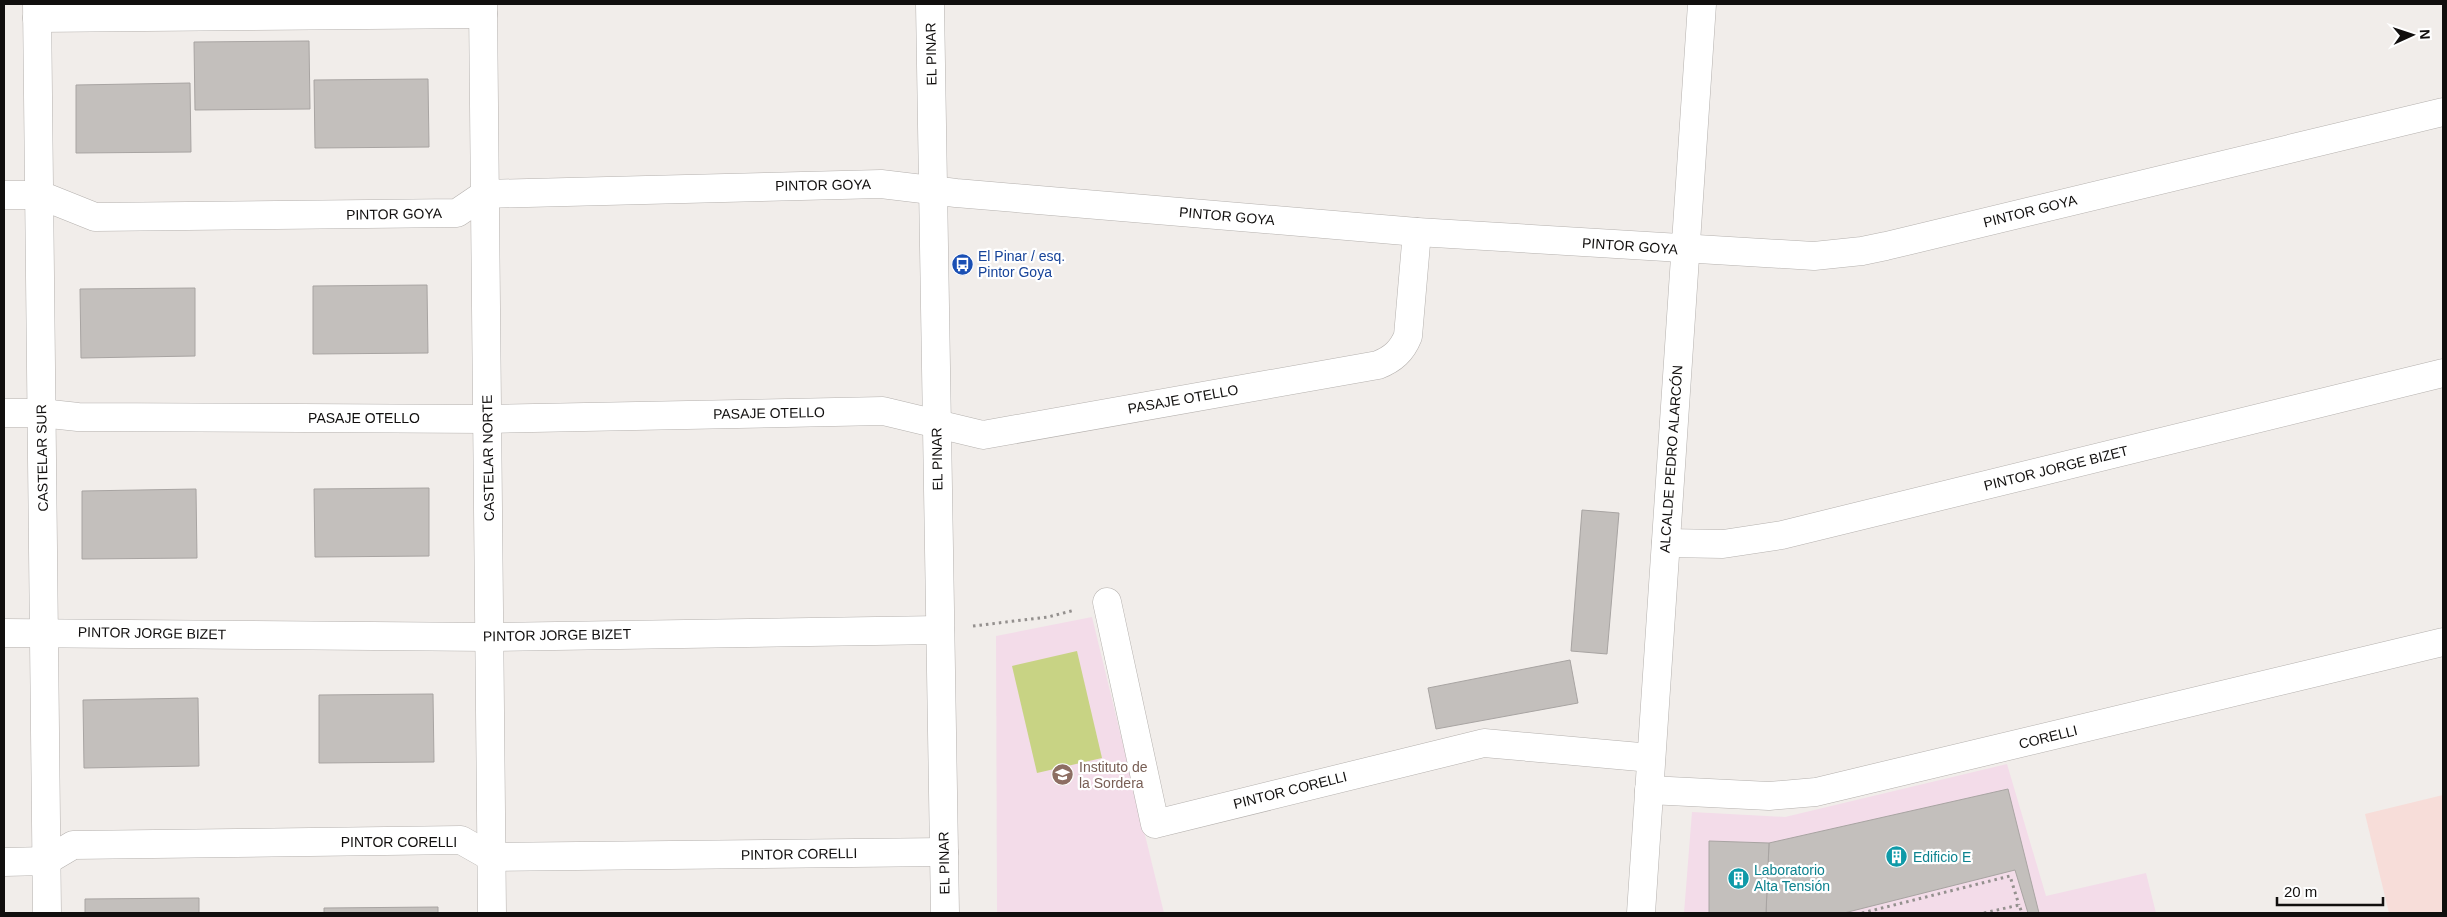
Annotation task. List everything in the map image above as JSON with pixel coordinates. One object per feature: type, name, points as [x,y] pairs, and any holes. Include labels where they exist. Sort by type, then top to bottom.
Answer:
[{"type":"street","name":"EL PINAR","points":[[930,4],[945,913]]},
{"type":"street","name":"ALCALDE PEDRO ALARCÓN","points":[[1641,913],[1702,4]]},
{"type":"street","points":[[37,11],[483,9]]},
{"type":"street","name":"CASTELAR NORTE","points":[[483,9],[492,913]]},
{"type":"street","name":"CASTELAR SUR","points":[[37,11],[46,913]]},
{"type":"street","name":"PINTOR GOYA","points":[[4,195],[40,195],[95,217],[458,213],[485,194],[881,184],[1417,232],[1814,256],[1862,252],[2443,112]]},
{"type":"street","name":"PASAJE OTELLO","points":[[4,414],[42,413],[88,418],[487,419],[883,411],[983,435],[1378,365],[1389,360],[1404,345],[1408,336],[1417,232]]},
{"type":"street","name":"PINTOR JORGE BIZET","points":[[1666,543],[1723,544],[1782,534],[2443,373]]},
{"type":"street","name":"PINTOR CORELLI","points":[[1107,602],[1155,824],[1484,743],[1651,758]]},
{"type":"street","name":"PINTOR JORGE BIZET","points":[[4,632],[489,636],[940,630]]},
{"type":"street","name":"CORELLI","points":[[1649,790],[1769,796],[1816,792],[2443,642]]},
{"type":"street","name":"PINTOR CORELLI","points":[[4,862],[46,861],[73,845],[461,840],[491,857],[944,852]]},
{"type":"path","points":[[940,630],[1048,617],[1107,602]]},
{"type":"path","points":[[1862,913],[2010,876],[2022,913]]},
{"type":"path","points":[[1984,913],[2019,905]]},
{"type":"shaded area","name":"Instituto de la Sordera","points":[[1092,617],[1164,913],[997,913],[996,636]]},
{"type":"shaded area","points":[[2007,764],[2046,896],[2146,873],[2156,913],[1684,913],[1692,812],[1785,817]]},
{"type":"shaded area","points":[[2443,795],[2443,913],[2389,913],[2365,814]]},
{"type":"green space","points":[[1077,651],[1102,758],[1037,773],[1012,666]]},
{"type":"building","points":[[309,41],[310,109],[195,110],[194,42]]},
{"type":"building","points":[[428,79],[429,147],[315,148],[314,80]]},
{"type":"building","points":[[190,83],[191,152],[76,153],[76,85]]},
{"type":"building","points":[[427,285],[428,353],[313,354],[313,286]]},
{"type":"building","points":[[195,288],[195,356],[81,358],[80,289]]},
{"type":"building","points":[[429,488],[429,556],[315,557],[314,489]]},
{"type":"building","points":[[196,489],[197,558],[82,559],[82,491]]},
{"type":"building","points":[[1582,510],[1619,513],[1607,654],[1571,651]]},
{"type":"building","points":[[1570,660],[1578,703],[1436,729],[1428,688]]},
{"type":"building","points":[[433,694],[434,762],[319,763],[319,695]]},
{"type":"building","points":[[198,698],[199,766],[84,768],[83,700]]},
{"type":"building","name":"Edificio E","points":[[2008,789],[2039,913],[2028,913],[2015,870],[1844,913],[1766,913],[1769,843]]},
{"type":"building","name":"Laboratorio Alta Tensión","points":[[1709,841],[1769,843],[1766,913],[1709,913]]},
{"type":"building","points":[[199,898],[199,913],[85,913],[85,899]]},
{"type":"building","points":[[438,907],[438,913],[324,913],[324,908]]},
{"type":"place","name":"El Pinar / esq. Pintor Goya","points":[[962,264]]},
{"type":"place","name":"Instituto de la Sordera","points":[[1063,775]]},
{"type":"place","name":"Edificio E","points":[[1897,857]]},
{"type":"place","name":"Laboratorio Alta Tensión","points":[[1738,878]]}]
